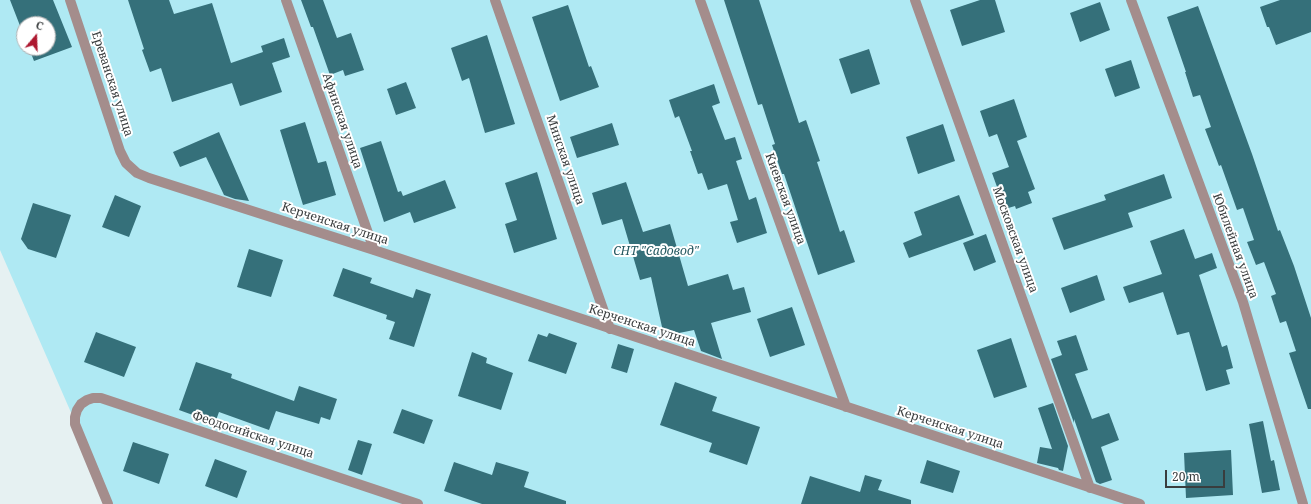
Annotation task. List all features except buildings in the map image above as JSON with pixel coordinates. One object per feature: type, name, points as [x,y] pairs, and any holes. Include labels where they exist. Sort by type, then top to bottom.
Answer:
[{"type":"street","name":"Ереванская улица","points":[[70,0],[120,151],[126,163],[137,173]]},
{"type":"street","name":"Афинская улица","points":[[286,0],[374,250]]},
{"type":"street","name":"Минская улица","points":[[495,0],[610,329]]},
{"type":"street","name":"Киевская улица","points":[[700,0],[846,407]]},
{"type":"street","name":"Московская улица","points":[[915,0],[1090,488]]},
{"type":"street","name":"Юбилейная улица","points":[[1131,0],[1243,302],[1303,504]]},
{"type":"street","name":"Керченская улица","points":[[137,173],[1140,504]]},
{"type":"street","name":"Феодосийская улица","points":[[108,504],[75,424],[76,410],[81,404],[94,398],[101,398],[418,504]]},
{"type":"green space","name":"СНТ \"Садовод\"","points":[[0,0],[1311,0],[1311,504],[111,504],[0,250]]}]
